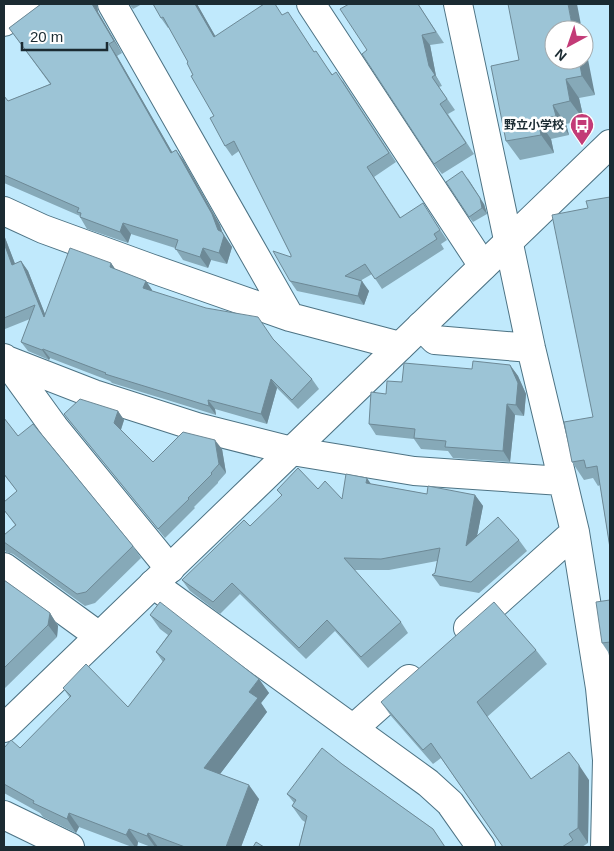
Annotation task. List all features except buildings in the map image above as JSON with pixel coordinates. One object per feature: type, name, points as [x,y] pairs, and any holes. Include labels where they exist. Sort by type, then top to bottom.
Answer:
[{"type":"street","points":[[4,22],[28,4]]},
{"type":"street","points":[[112,4],[290,317]]},
{"type":"street","points":[[311,4],[483,266]]},
{"type":"street","points":[[458,4],[530,348],[575,532],[602,706],[607,760],[605,847]]},
{"type":"street","points":[[4,728],[610,144]]},
{"type":"street","points":[[4,211],[61,236],[290,317],[400,346]]},
{"type":"street","points":[[421,326],[435,340],[530,348]]},
{"type":"street","points":[[4,359],[94,394],[197,427],[292,451],[414,471],[562,481]]},
{"type":"street","points":[[4,359],[161,576],[354,728],[428,783],[450,803],[481,847]]},
{"type":"street","points":[[450,643],[575,532]]},
{"type":"street","points":[[4,567],[99,636]]},
{"type":"street","points":[[354,728],[428,663]]},
{"type":"street","points":[[4,815],[70,847]]},
{"type":"place","name":"野立小学校","points":[[582,146]]}]
